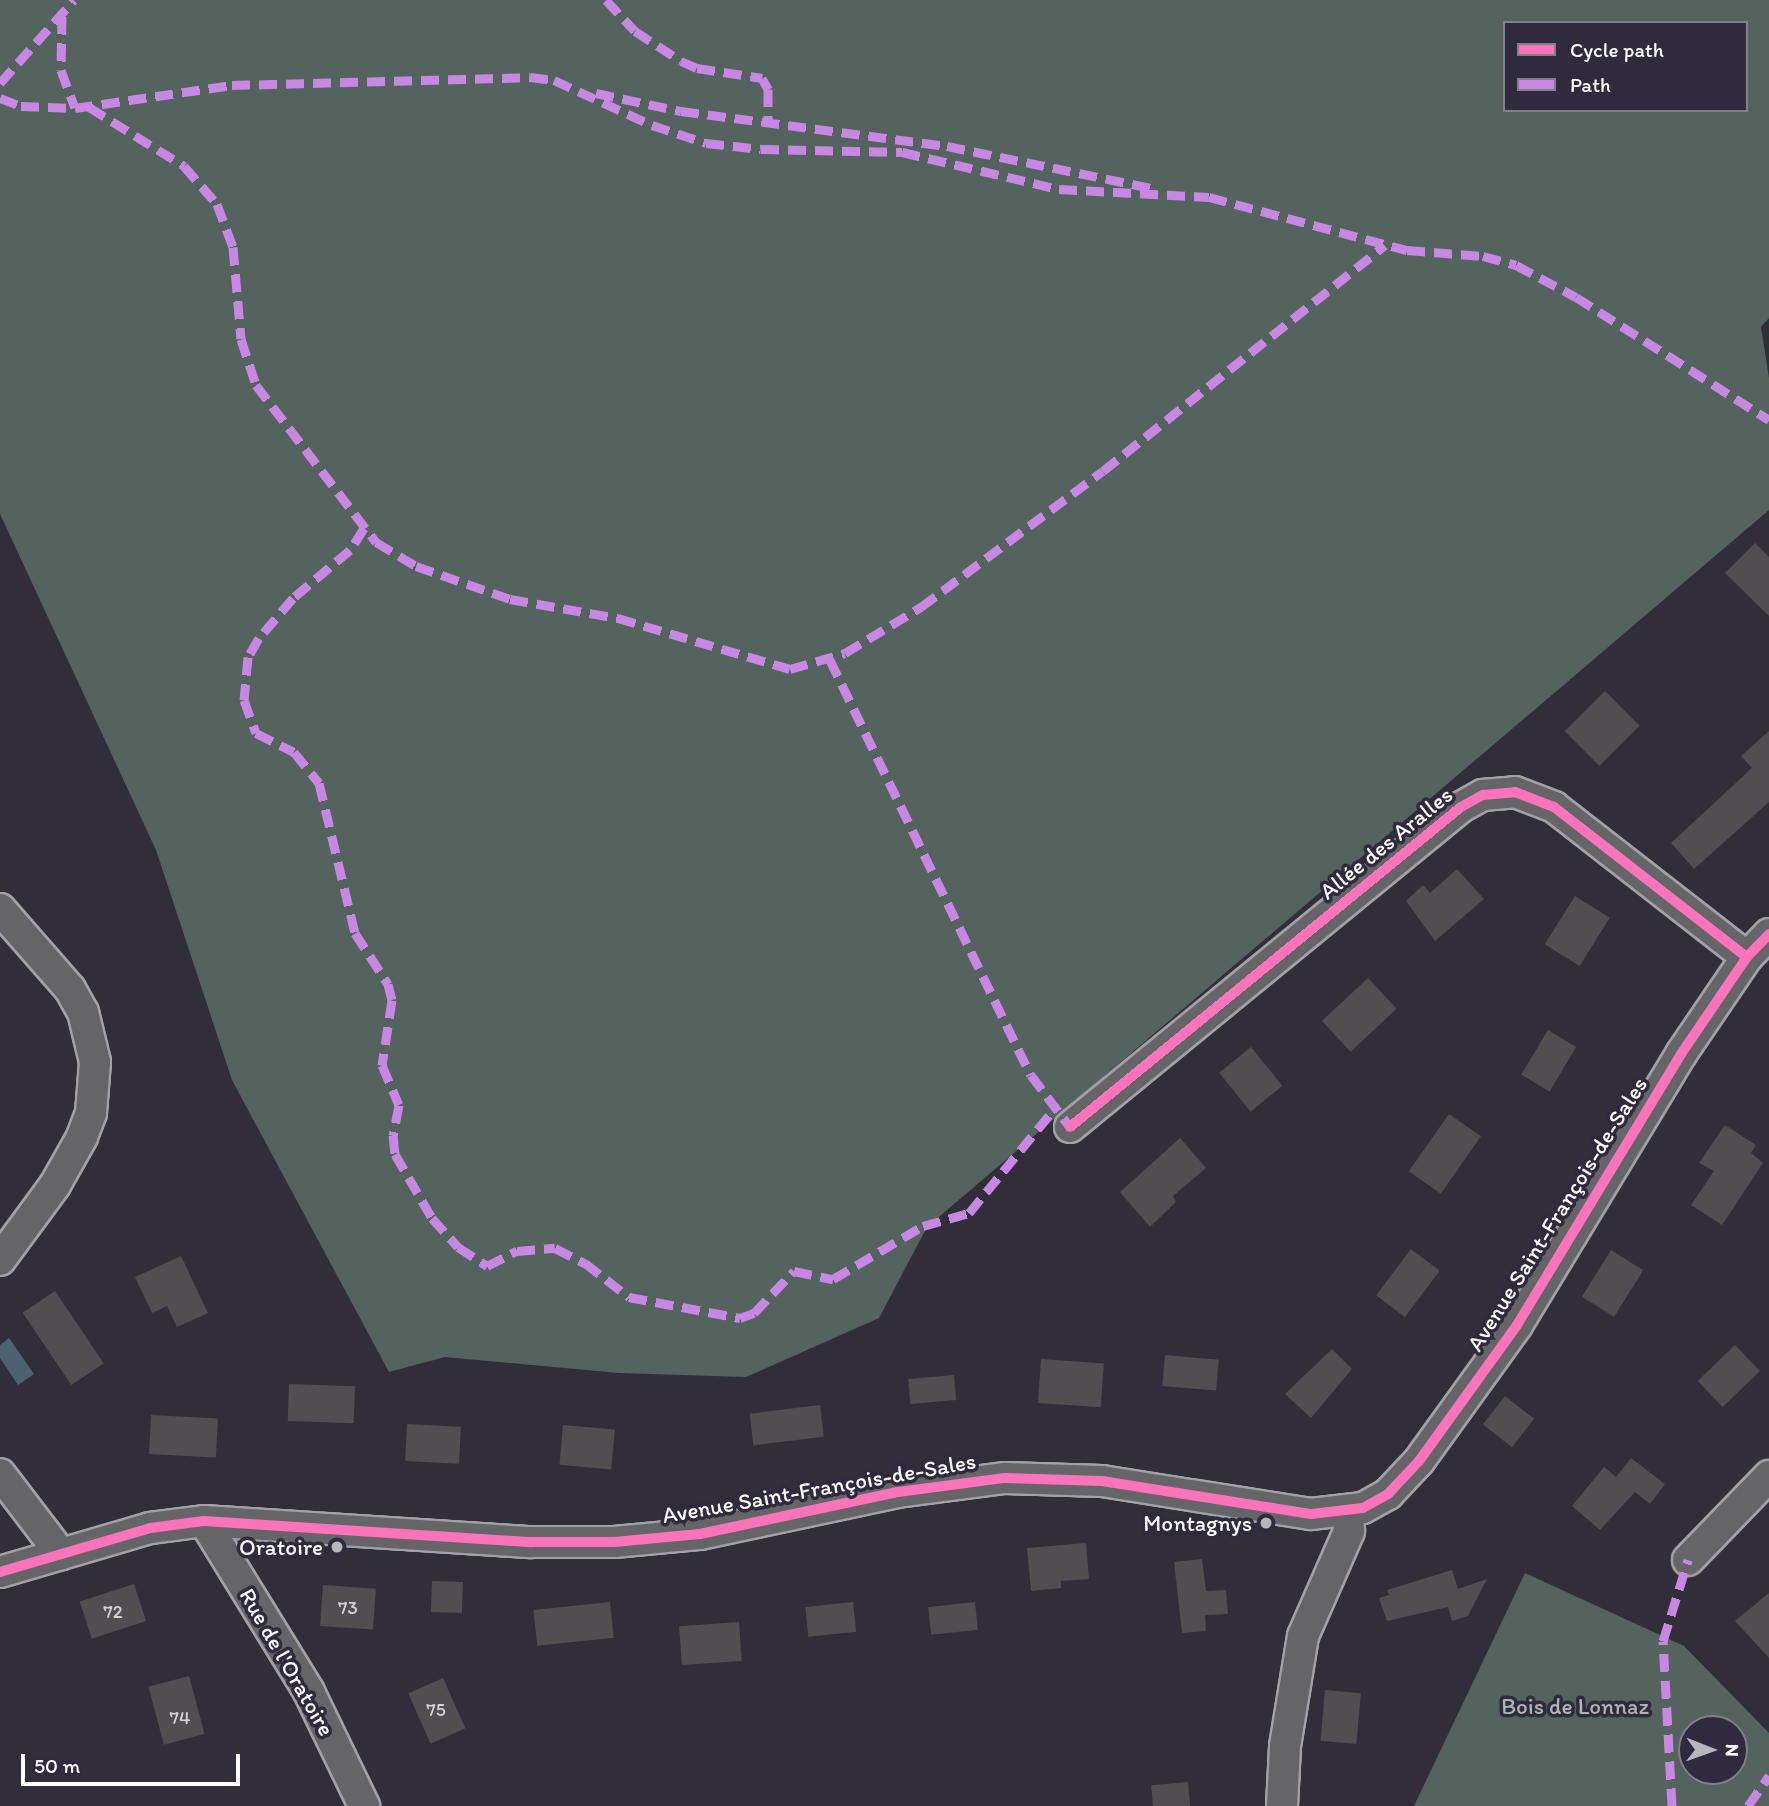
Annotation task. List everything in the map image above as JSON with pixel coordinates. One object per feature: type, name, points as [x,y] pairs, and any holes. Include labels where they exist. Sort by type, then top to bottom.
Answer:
[{"type":"street","name":"Allée des Aralles","points":[[1070,1127],[1450,816],[1483,795],[1515,792],[1554,807],[1747,957]]},
{"type":"street","points":[[0,909],[70,989],[83,1012],[95,1062],[91,1113],[82,1137],[55,1185],[0,1260]]},
{"type":"street","name":"Avenue Saint-François-de-Sales","points":[[0,1572],[150,1528],[204,1521],[586,1543],[700,1534],[898,1492],[1017,1477],[1102,1481],[1280,1511],[1348,1512],[1378,1501],[1399,1484],[1517,1325],[1681,1054],[1747,957],[1769,934]]},
{"type":"street","points":[[0,1474],[61,1554]]},
{"type":"street","points":[[1688,1560],[1769,1476]]},
{"type":"street","points":[[1282,1806],[1285,1746],[1303,1636],[1349,1531],[1348,1512]]},
{"type":"street","name":"Rue de l'Oratoire","points":[[204,1521],[309,1692],[364,1806]]},
{"type":"green space","points":[[0,0],[1769,0],[1769,318],[1761,327],[1769,378],[1769,510],[927,1227],[879,1318],[746,1377],[619,1373],[445,1357],[389,1372],[232,1080],[156,850],[0,514]]},
{"type":"green space","name":"Bois de Lonnaz","points":[[1525,1573],[1684,1646],[1769,1733],[1769,1806],[1414,1806]]},
{"type":"water","points":[[9,1338],[34,1374],[18,1385],[0,1358],[0,1345]]},
{"type":"building","points":[[1755,543],[1769,557],[1769,616],[1725,573]]},
{"type":"building","points":[[1605,691],[1640,726],[1599,766],[1565,731]]},
{"type":"building","points":[[1769,731],[1769,802],[1694,869],[1671,843],[1752,768],[1741,756]]},
{"type":"building","points":[[1457,869],[1484,899],[1435,941],[1406,901],[1423,885],[1430,893]]},
{"type":"building","points":[[1575,896],[1610,918],[1580,966],[1545,944]]},
{"type":"building","points":[[1368,978],[1397,1009],[1351,1052],[1322,1021]]},
{"type":"building","points":[[1548,1030],[1576,1047],[1550,1092],[1521,1075]]},
{"type":"building","points":[[1251,1047],[1282,1086],[1251,1112],[1219,1073]]},
{"type":"building","points":[[1449,1114],[1481,1136],[1441,1194],[1409,1171]]},
{"type":"building","points":[[1725,1125],[1756,1145],[1751,1153],[1763,1163],[1722,1225],[1691,1205],[1714,1171],[1699,1163]]},
{"type":"building","points":[[1180,1138],[1206,1168],[1173,1196],[1176,1202],[1150,1227],[1120,1192]]},
{"type":"building","points":[[1411,1249],[1440,1271],[1405,1317],[1376,1295]]},
{"type":"building","points":[[1611,1250],[1643,1270],[1614,1317],[1582,1297]]},
{"type":"building","points":[[181,1256],[208,1313],[177,1327],[167,1306],[152,1313],[135,1277]]},
{"type":"building","points":[[55,1291],[104,1363],[71,1385],[23,1313]]},
{"type":"building","points":[[1735,1345],[1760,1371],[1723,1407],[1698,1381]]},
{"type":"building","points":[[1332,1349],[1352,1369],[1311,1418],[1285,1394]]},
{"type":"building","points":[[1165,1355],[1219,1360],[1216,1391],[1162,1386]]},
{"type":"building","points":[[1041,1359],[1104,1363],[1101,1407],[1038,1403]]},
{"type":"building","points":[[954,1375],[956,1400],[910,1404],[908,1379]]},
{"type":"building","points":[[289,1384],[355,1386],[354,1423],[288,1421]]},
{"type":"building","points":[[1505,1396],[1534,1419],[1512,1447],[1483,1424]]},
{"type":"building","points":[[820,1405],[824,1437],[753,1445],[750,1414]]},
{"type":"building","points":[[151,1415],[218,1419],[216,1457],[149,1454]]},
{"type":"building","points":[[407,1424],[461,1427],[459,1464],[405,1461]]},
{"type":"building","points":[[563,1425],[615,1430],[611,1469],[560,1465]]},
{"type":"building","points":[[1631,1458],[1665,1484],[1650,1504],[1635,1492],[1600,1530],[1572,1506],[1604,1467],[1616,1477]]},
{"type":"building","points":[[1086,1543],[1089,1579],[1061,1581],[1061,1588],[1031,1591],[1027,1548]]},
{"type":"building","points":[[1202,1559],[1206,1591],[1226,1590],[1228,1614],[1205,1615],[1206,1631],[1182,1633],[1174,1562]]},
{"type":"building","points":[[1452,1570],[1458,1589],[1487,1579],[1468,1616],[1452,1621],[1448,1607],[1387,1621],[1379,1598],[1389,1595],[1387,1590]]},
{"type":"building","points":[[432,1581],[463,1582],[462,1613],[431,1612]]},
{"type":"building","points":[[134,1584],[146,1621],[92,1639],[80,1602]]},
{"type":"building","points":[[323,1585],[376,1589],[373,1630],[320,1626]]},
{"type":"building","points":[[1769,1593],[1769,1658],[1735,1621]]},
{"type":"building","points":[[610,1602],[614,1638],[537,1646],[533,1610]]},
{"type":"building","points":[[853,1602],[856,1632],[808,1637],[805,1607]]},
{"type":"building","points":[[975,1602],[978,1630],[931,1635],[928,1607]]},
{"type":"building","points":[[739,1622],[742,1661],[682,1665],[679,1626]]},
{"type":"building","points":[[189,1676],[205,1734],[164,1745],[148,1687]]},
{"type":"building","points":[[443,1678],[465,1728],[431,1744],[408,1693]]},
{"type":"building","points":[[1325,1690],[1361,1693],[1356,1744],[1321,1741]]},
{"type":"building","points":[[1188,1782],[1190,1806],[1153,1806],[1151,1785]]},
{"type":"marked path","points":[[0,83],[74,0]]},
{"type":"marked path","points":[[606,0],[635,31],[681,61],[697,68],[762,78],[768,89],[768,122]]},
{"type":"marked path","points":[[62,16],[61,70],[75,108]]},
{"type":"marked path","points":[[0,98],[21,106],[75,108],[232,85],[530,77],[554,80],[652,125],[706,143],[761,149],[902,152],[1059,189],[1209,197],[1407,250],[1483,256],[1516,265],[1576,297],[1769,420]]},
{"type":"marked path","points":[[596,93],[681,111],[947,146],[1151,188]]},
{"type":"marked path","points":[[89,107],[184,166],[217,204],[233,247],[241,339],[256,385],[376,542],[416,566],[510,599],[618,618],[790,669],[845,653],[921,607],[1103,471],[1385,245]]},
{"type":"marked path","points":[[364,528],[350,550],[293,598],[259,638],[248,657],[244,700],[256,733],[294,752],[319,783],[355,933],[388,984],[392,1000],[382,1065],[399,1105],[393,1135],[395,1154],[432,1218],[458,1247],[487,1266],[517,1251],[555,1248],[585,1263],[629,1297],[740,1318],[754,1313],[794,1271],[833,1279],[923,1226],[969,1213],[1054,1109]]},
{"type":"marked path","points":[[830,660],[1031,1075],[1070,1127]]},
{"type":"marked path","points":[[1672,1806],[1663,1641],[1688,1560]]},
{"type":"marked path","points":[[1748,1806],[1769,1776]]},
{"type":"cycle path","points":[[1070,1127],[1461,807],[1483,795],[1515,792],[1554,807],[1747,957]]},
{"type":"cycle path","points":[[0,1572],[150,1528],[204,1521],[531,1542],[614,1542],[700,1534],[898,1492],[1005,1478],[1102,1481],[1311,1514],[1363,1508],[1388,1494],[1419,1461],[1517,1325],[1681,1054],[1747,957],[1769,934]]},
{"type":"place","name":"Montagnys","points":[[1266,1523]]},
{"type":"place","name":"Oratoire","points":[[337,1547]]}]
